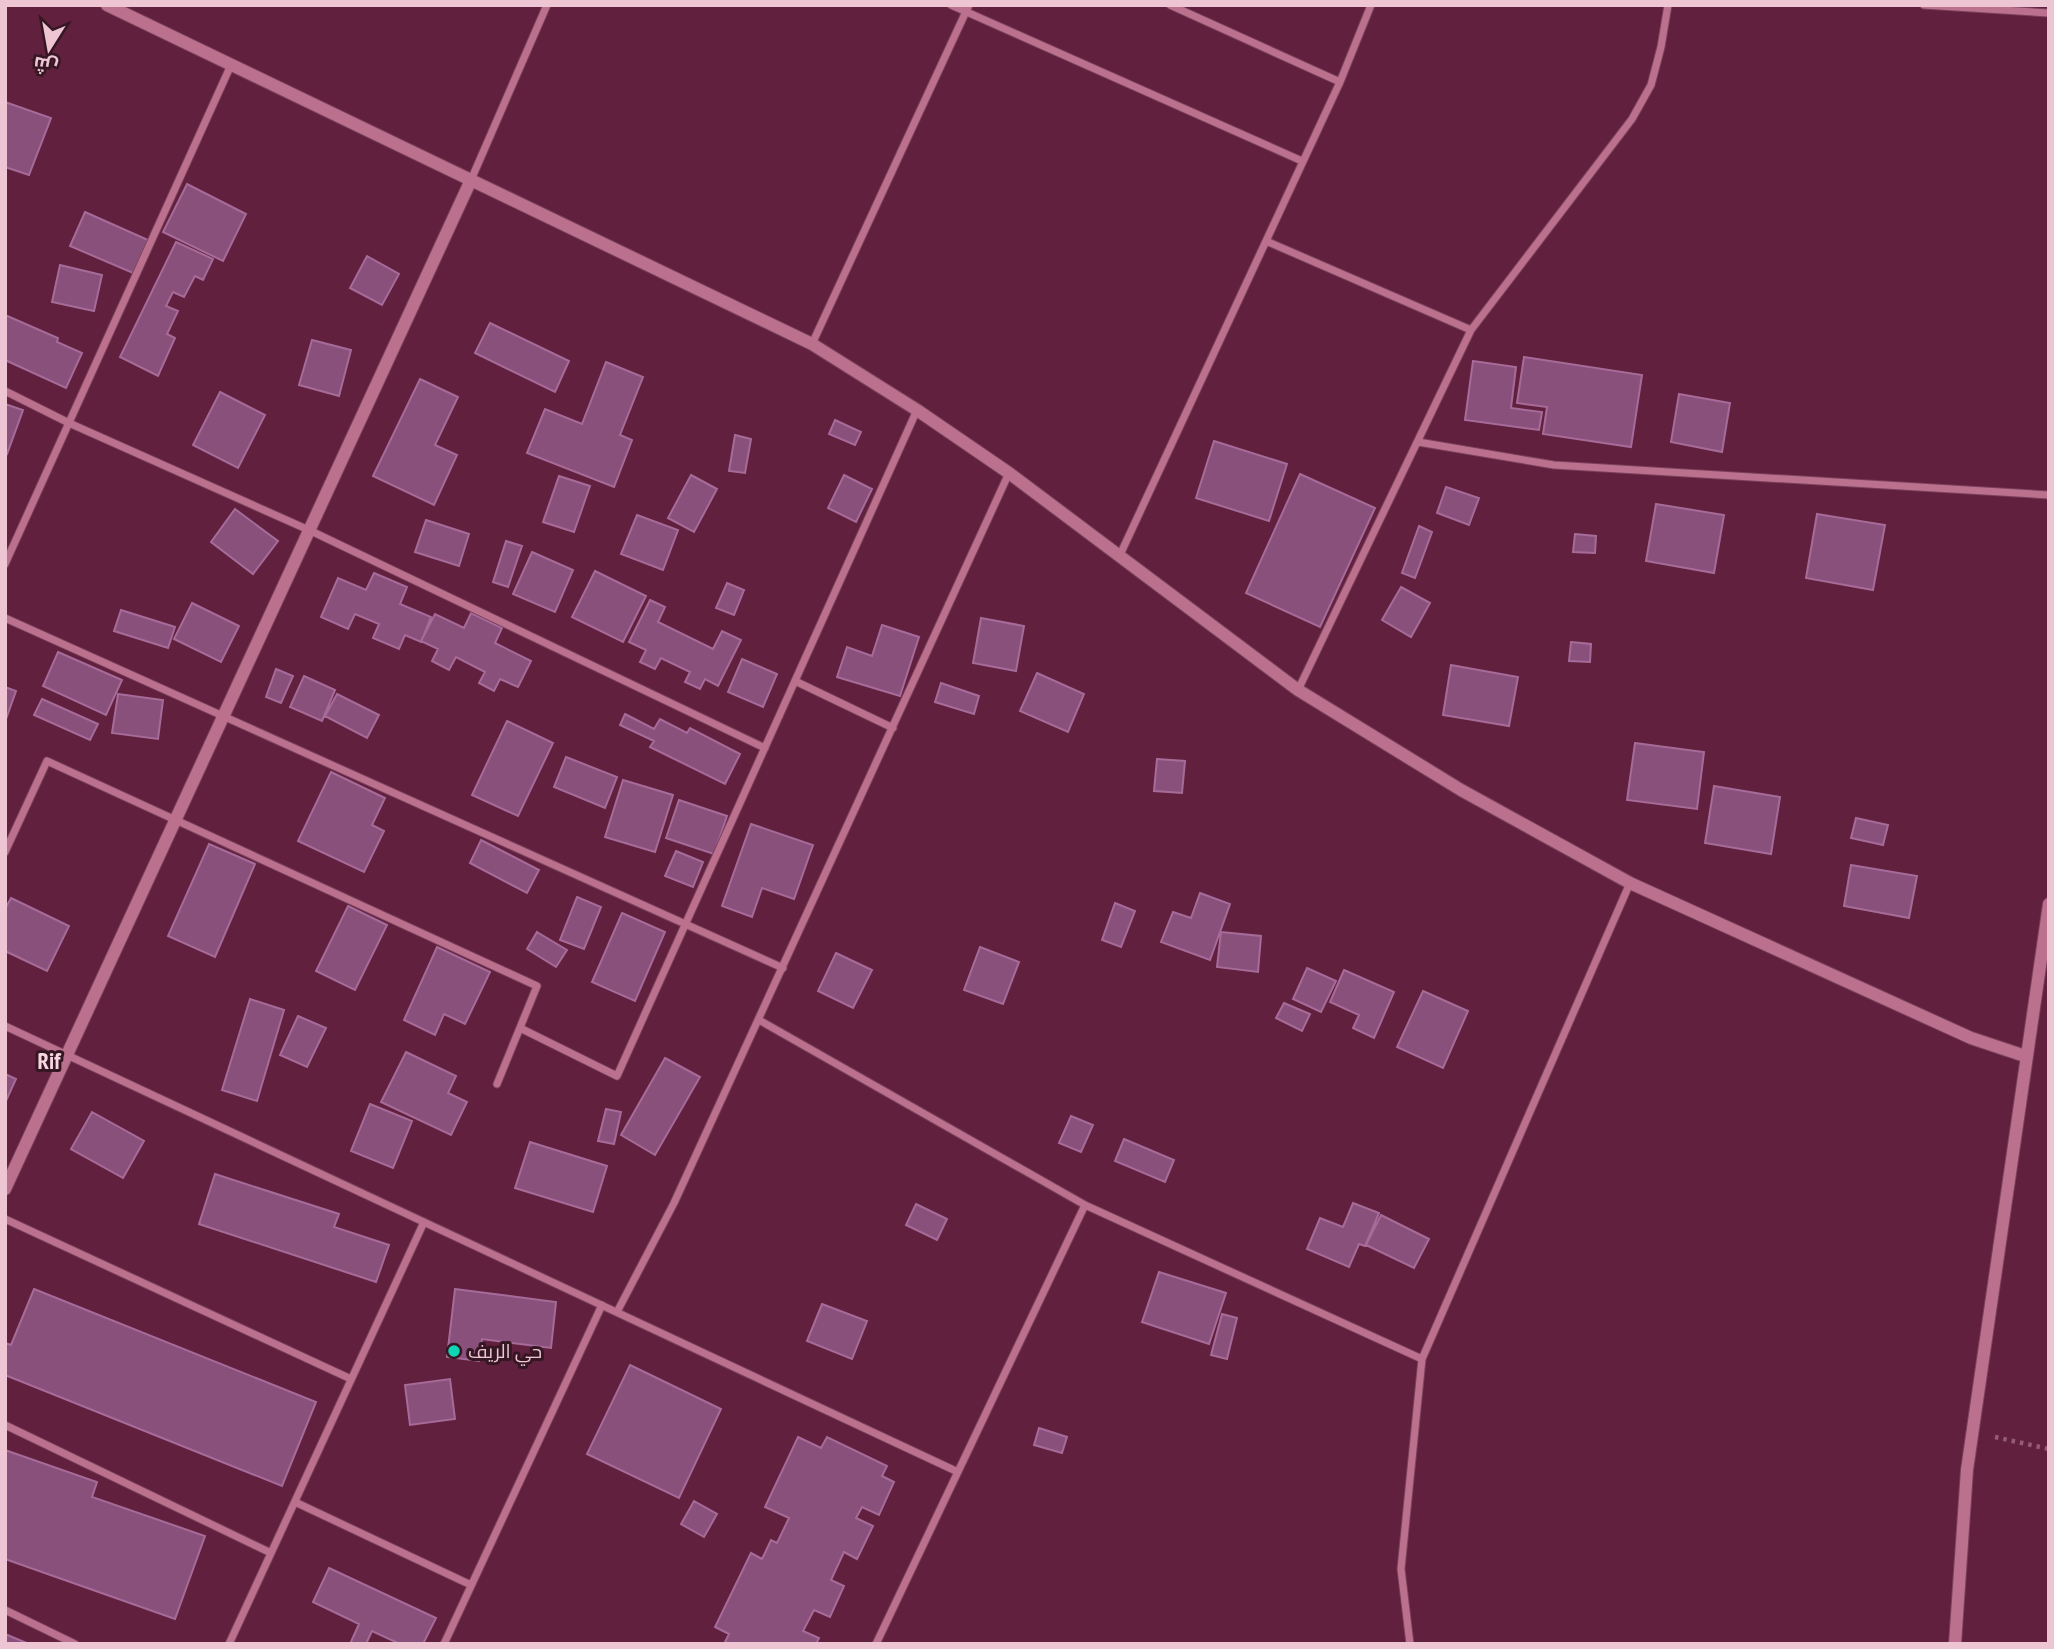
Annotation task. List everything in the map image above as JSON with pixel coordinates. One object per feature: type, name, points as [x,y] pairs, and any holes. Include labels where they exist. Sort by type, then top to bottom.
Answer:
[{"type":"street","points":[[107,5],[812,344],[917,410],[1009,473],[1298,690],[1461,790],[1630,883],[1971,1038],[2025,1056]]},
{"type":"street","points":[[5,1189],[311,531],[471,180],[547,5]]},
{"type":"street","points":[[951,5],[967,9],[1303,161]]},
{"type":"street","points":[[1170,5],[1340,82]]},
{"type":"street","points":[[1119,556],[1340,82],[1371,5]]},
{"type":"street","points":[[1298,690],[1471,330],[1632,119],[1651,85],[1668,5]]},
{"type":"street","points":[[1924,5],[2049,13]]},
{"type":"street","points":[[812,344],[967,9]]},
{"type":"street","points":[[5,564],[231,65]]},
{"type":"street","points":[[1266,241],[1471,330]]},
{"type":"street","points":[[5,391],[69,423],[311,531],[765,748]]},
{"type":"street","points":[[520,1028],[617,1076],[917,410]]},
{"type":"street","points":[[1418,442],[1554,465],[2049,495]]},
{"type":"street","points":[[617,1312],[674,1203],[1009,473]]},
{"type":"street","points":[[5,618],[783,968]]},
{"type":"street","points":[[795,681],[893,728]]},
{"type":"street","points":[[5,852],[47,761],[537,986],[497,1084]]},
{"type":"street","points":[[1410,1644],[1401,1569],[1422,1359],[1630,883]]},
{"type":"street","points":[[1955,1644],[1967,1470],[2049,904]]},
{"type":"street","points":[[759,1020],[1085,1205],[1422,1359]]},
{"type":"street","points":[[5,1026],[958,1472]]},
{"type":"street","points":[[876,1644],[1085,1205]]},
{"type":"street","points":[[5,1219],[351,1379]]},
{"type":"street","points":[[229,1644],[424,1222]]},
{"type":"street","points":[[444,1644],[602,1305]]},
{"type":"street","points":[[5,1425],[271,1553]]},
{"type":"street","points":[[295,1502],[471,1586]]},
{"type":"street","points":[[5,1609],[75,1644]]},
{"type":"path","points":[[1972,1432],[2049,1449]]},
{"type":"building","points":[[5,102],[51,118],[29,175],[5,167]]},
{"type":"building","points":[[187,184],[246,214],[223,261],[163,232]]},
{"type":"building","points":[[85,212],[148,240],[133,273],[70,246]]},
{"type":"building","points":[[176,242],[213,259],[203,280],[195,276],[184,297],[173,292],[166,306],[178,311],[167,334],[175,338],[158,376],[120,357]]},
{"type":"building","points":[[367,256],[399,274],[382,305],[350,288]]},
{"type":"building","points":[[60,265],[102,275],[94,311],[52,302]]},
{"type":"building","points":[[5,315],[58,338],[57,342],[82,353],[66,388],[5,360]]},
{"type":"building","points":[[490,323],[569,361],[555,392],[475,353]]},
{"type":"building","points":[[312,340],[351,350],[339,396],[299,385]]},
{"type":"building","points":[[1524,357],[1642,375],[1631,447],[1543,434],[1547,407],[1517,403]]},
{"type":"building","points":[[1473,361],[1516,367],[1511,408],[1542,412],[1539,430],[1465,420]]},
{"type":"building","points":[[606,362],[643,377],[620,435],[632,440],[614,487],[527,453],[545,409],[582,424]]},
{"type":"building","points":[[420,379],[458,397],[435,445],[457,455],[434,505],[373,476]]},
{"type":"building","points":[[220,392],[265,415],[238,468],[193,445]]},
{"type":"building","points":[[1679,394],[1730,403],[1722,452],[1671,442]]},
{"type":"building","points":[[5,404],[23,410],[7,454],[5,453]]},
{"type":"building","points":[[835,420],[861,432],[855,445],[829,434]]},
{"type":"building","points":[[735,435],[751,439],[745,473],[729,471]]},
{"type":"building","points":[[1214,441],[1287,464],[1269,521],[1196,498]]},
{"type":"building","points":[[1300,474],[1375,508],[1320,627],[1246,593]]},
{"type":"building","points":[[691,475],[717,489],[694,532],[668,518]]},
{"type":"building","points":[[844,475],[872,489],[856,522],[828,508]]},
{"type":"building","points":[[559,476],[590,486],[574,532],[543,522]]},
{"type":"building","points":[[1446,487],[1479,498],[1469,525],[1437,513]]},
{"type":"building","points":[[1656,504],[1724,515],[1714,573],[1646,561]]},
{"type":"building","points":[[235,509],[278,541],[253,574],[211,542]]},
{"type":"building","points":[[1817,514],[1885,525],[1873,590],[1806,578]]},
{"type":"building","points":[[637,515],[678,530],[663,570],[621,554]]},
{"type":"building","points":[[426,520],[469,534],[459,566],[415,552]]},
{"type":"building","points":[[1419,526],[1432,532],[1415,578],[1402,573]]},
{"type":"building","points":[[1575,534],[1596,536],[1595,553],[1573,552]]},
{"type":"building","points":[[506,541],[522,546],[508,587],[493,582]]},
{"type":"building","points":[[532,552],[573,570],[555,612],[513,594]]},
{"type":"building","points":[[595,571],[646,596],[623,642],[572,617]]},
{"type":"building","points":[[374,573],[407,587],[400,604],[431,617],[421,642],[405,635],[399,649],[373,638],[379,624],[355,614],[348,629],[321,617],[338,578],[366,590]]},
{"type":"building","points":[[727,583],[744,590],[734,615],[716,608]]},
{"type":"building","points":[[1401,587],[1430,603],[1411,637],[1382,620]]},
{"type":"building","points":[[650,600],[665,607],[658,622],[713,649],[722,631],[741,640],[718,686],[705,679],[700,689],[685,682],[690,672],[661,658],[655,669],[640,662],[646,650],[629,642]]},
{"type":"building","points":[[192,603],[239,626],[221,662],[174,639]]},
{"type":"building","points":[[121,610],[175,627],[168,648],[114,631]]},
{"type":"building","points":[[471,613],[502,628],[495,643],[531,661],[518,687],[500,679],[494,691],[479,683],[485,672],[456,657],[449,670],[432,661],[438,649],[421,641],[435,614],[464,628]]},
{"type":"building","points":[[981,618],[1024,626],[1016,671],[973,663]]},
{"type":"building","points":[[882,625],[919,637],[900,696],[837,677],[847,647],[872,656]]},
{"type":"building","points":[[1571,642],[1591,644],[1590,662],[1569,661]]},
{"type":"building","points":[[58,652],[122,680],[106,715],[43,686]]},
{"type":"building","points":[[742,659],[777,674],[763,707],[728,692]]},
{"type":"building","points":[[1451,665],[1518,677],[1509,726],[1443,715]]},
{"type":"building","points":[[276,669],[293,676],[281,703],[266,697]]},
{"type":"building","points":[[1037,673],[1084,694],[1068,732],[1020,711]]},
{"type":"building","points":[[304,676],[335,690],[322,721],[290,707]]},
{"type":"building","points":[[941,683],[979,696],[974,714],[935,702]]},
{"type":"building","points":[[5,687],[16,691],[5,722]]},
{"type":"building","points":[[118,694],[163,700],[158,739],[112,733]]},
{"type":"building","points":[[337,694],[379,715],[367,738],[325,716]]},
{"type":"building","points":[[42,699],[98,724],[90,740],[34,715]]},
{"type":"building","points":[[625,714],[654,729],[660,719],[687,733],[690,728],[740,754],[725,784],[650,747],[654,741],[620,725]]},
{"type":"building","points":[[507,721],[553,743],[518,816],[472,795]]},
{"type":"building","points":[[1635,743],[1704,752],[1697,809],[1627,800]]},
{"type":"building","points":[[566,757],[617,777],[605,808],[554,787]]},
{"type":"building","points":[[1157,759],[1185,761],[1182,793],[1154,791]]},
{"type":"building","points":[[331,772],[385,798],[372,825],[384,831],[364,872],[298,841]]},
{"type":"building","points":[[623,780],[673,795],[655,852],[605,837]]},
{"type":"building","points":[[1714,786],[1780,797],[1771,854],[1705,843]]},
{"type":"building","points":[[679,800],[727,816],[714,854],[666,838]]},
{"type":"building","points":[[1856,818],[1888,825],[1883,845],[1851,838]]},
{"type":"building","points":[[751,824],[813,845],[794,899],[762,888],[752,917],[722,906]]},
{"type":"building","points":[[481,840],[539,870],[527,893],[470,863]]},
{"type":"building","points":[[209,844],[255,864],[215,957],[168,936]]},
{"type":"building","points":[[676,851],[703,862],[693,887],[665,876]]},
{"type":"building","points":[[1851,865],[1917,876],[1909,918],[1844,906]]},
{"type":"building","points":[[1200,893],[1230,904],[1210,960],[1161,942],[1173,912],[1191,918]]},
{"type":"building","points":[[577,897],[601,907],[584,949],[560,940]]},
{"type":"building","points":[[11,898],[69,926],[47,971],[5,951],[5,909]]},
{"type":"building","points":[[1115,903],[1135,911],[1121,947],[1102,940]]},
{"type":"building","points":[[348,906],[387,925],[355,990],[316,971]]},
{"type":"building","points":[[622,913],[665,932],[635,1001],[592,982]]},
{"type":"building","points":[[537,932],[567,950],[556,967],[527,949]]},
{"type":"building","points":[[1221,932],[1261,936],[1258,972],[1217,967]]},
{"type":"building","points":[[437,947],[490,972],[465,1024],[444,1014],[435,1035],[404,1020]]},
{"type":"building","points":[[980,947],[1019,962],[1003,1004],[964,990]]},
{"type":"building","points":[[836,953],[872,970],[853,1008],[818,991]]},
{"type":"building","points":[[1307,968],[1336,981],[1321,1012],[1293,999]]},
{"type":"building","points":[[1344,970],[1394,992],[1374,1038],[1353,1028],[1359,1015],[1330,1002]]},
{"type":"building","points":[[1423,991],[1468,1011],[1443,1068],[1397,1047]]},
{"type":"building","points":[[250,999],[284,1010],[257,1101],[222,1090]]},
{"type":"building","points":[[1284,1003],[1310,1014],[1302,1031],[1276,1018]]},
{"type":"building","points":[[298,1016],[326,1028],[307,1067],[280,1055]]},
{"type":"building","points":[[406,1052],[456,1076],[448,1093],[467,1102],[451,1135],[381,1102]]},
{"type":"building","points":[[665,1058],[700,1077],[655,1155],[621,1135]]},
{"type":"building","points":[[5,1074],[16,1079],[5,1103]]},
{"type":"building","points":[[370,1104],[412,1121],[393,1168],[351,1151]]},
{"type":"building","points":[[606,1109],[621,1112],[614,1144],[598,1141]]},
{"type":"building","points":[[92,1112],[144,1141],[123,1178],[71,1149]]},
{"type":"building","points":[[1071,1116],[1093,1125],[1081,1152],[1059,1143]]},
{"type":"building","points":[[1124,1139],[1174,1160],[1165,1182],[1115,1161]]},
{"type":"building","points":[[530,1142],[607,1166],[593,1212],[515,1188]]},
{"type":"building","points":[[215,1174],[339,1214],[334,1227],[389,1245],[376,1282],[199,1224]]},
{"type":"building","points":[[1353,1203],[1379,1213],[1365,1246],[1359,1244],[1349,1267],[1307,1249],[1320,1218],[1343,1227]]},
{"type":"building","points":[[916,1204],[947,1219],[937,1240],[906,1225]]},
{"type":"building","points":[[1381,1215],[1429,1239],[1414,1268],[1366,1245]]},
{"type":"building","points":[[1159,1272],[1226,1293],[1209,1344],[1142,1322]]},
{"type":"building","points":[[34,1289],[316,1402],[282,1486],[5,1375],[5,1343],[11,1345]]},
{"type":"building","points":[[455,1289],[556,1302],[551,1348],[482,1339],[479,1361],[447,1357]]},
{"type":"building","points":[[822,1304],[867,1321],[852,1359],[807,1341]]},
{"type":"building","points":[[1222,1314],[1237,1318],[1227,1359],[1211,1355]]},
{"type":"building","points":[[630,1365],[721,1409],[679,1498],[587,1454]]},
{"type":"building","points":[[450,1379],[455,1419],[410,1425],[405,1385]]},
{"type":"building","points":[[1039,1428],[1067,1437],[1062,1453],[1034,1445]]},
{"type":"building","points":[[798,1437],[821,1448],[827,1437],[887,1466],[882,1476],[894,1482],[879,1515],[862,1507],[856,1518],[873,1526],[857,1559],[844,1552],[831,1580],[844,1586],[830,1617],[814,1610],[803,1631],[819,1638],[816,1644],[724,1644],[729,1634],[715,1627],[751,1553],[762,1559],[771,1540],[777,1543],[789,1518],[765,1507]]},
{"type":"building","points":[[5,1450],[97,1482],[92,1497],[205,1536],[175,1619],[5,1559]]},
{"type":"building","points":[[694,1501],[717,1514],[704,1537],[681,1524]]},
{"type":"building","points":[[329,1568],[436,1618],[423,1644],[400,1644],[372,1631],[366,1644],[350,1644],[359,1624],[313,1602]]},
{"type":"building","points":[[5,1634],[29,1644],[5,1644]]},
{"type":"place","name":"حي الريف","points":[[454,1351]]},
{"type":"district","name":"Rif","points":[[49,1060]]}]
